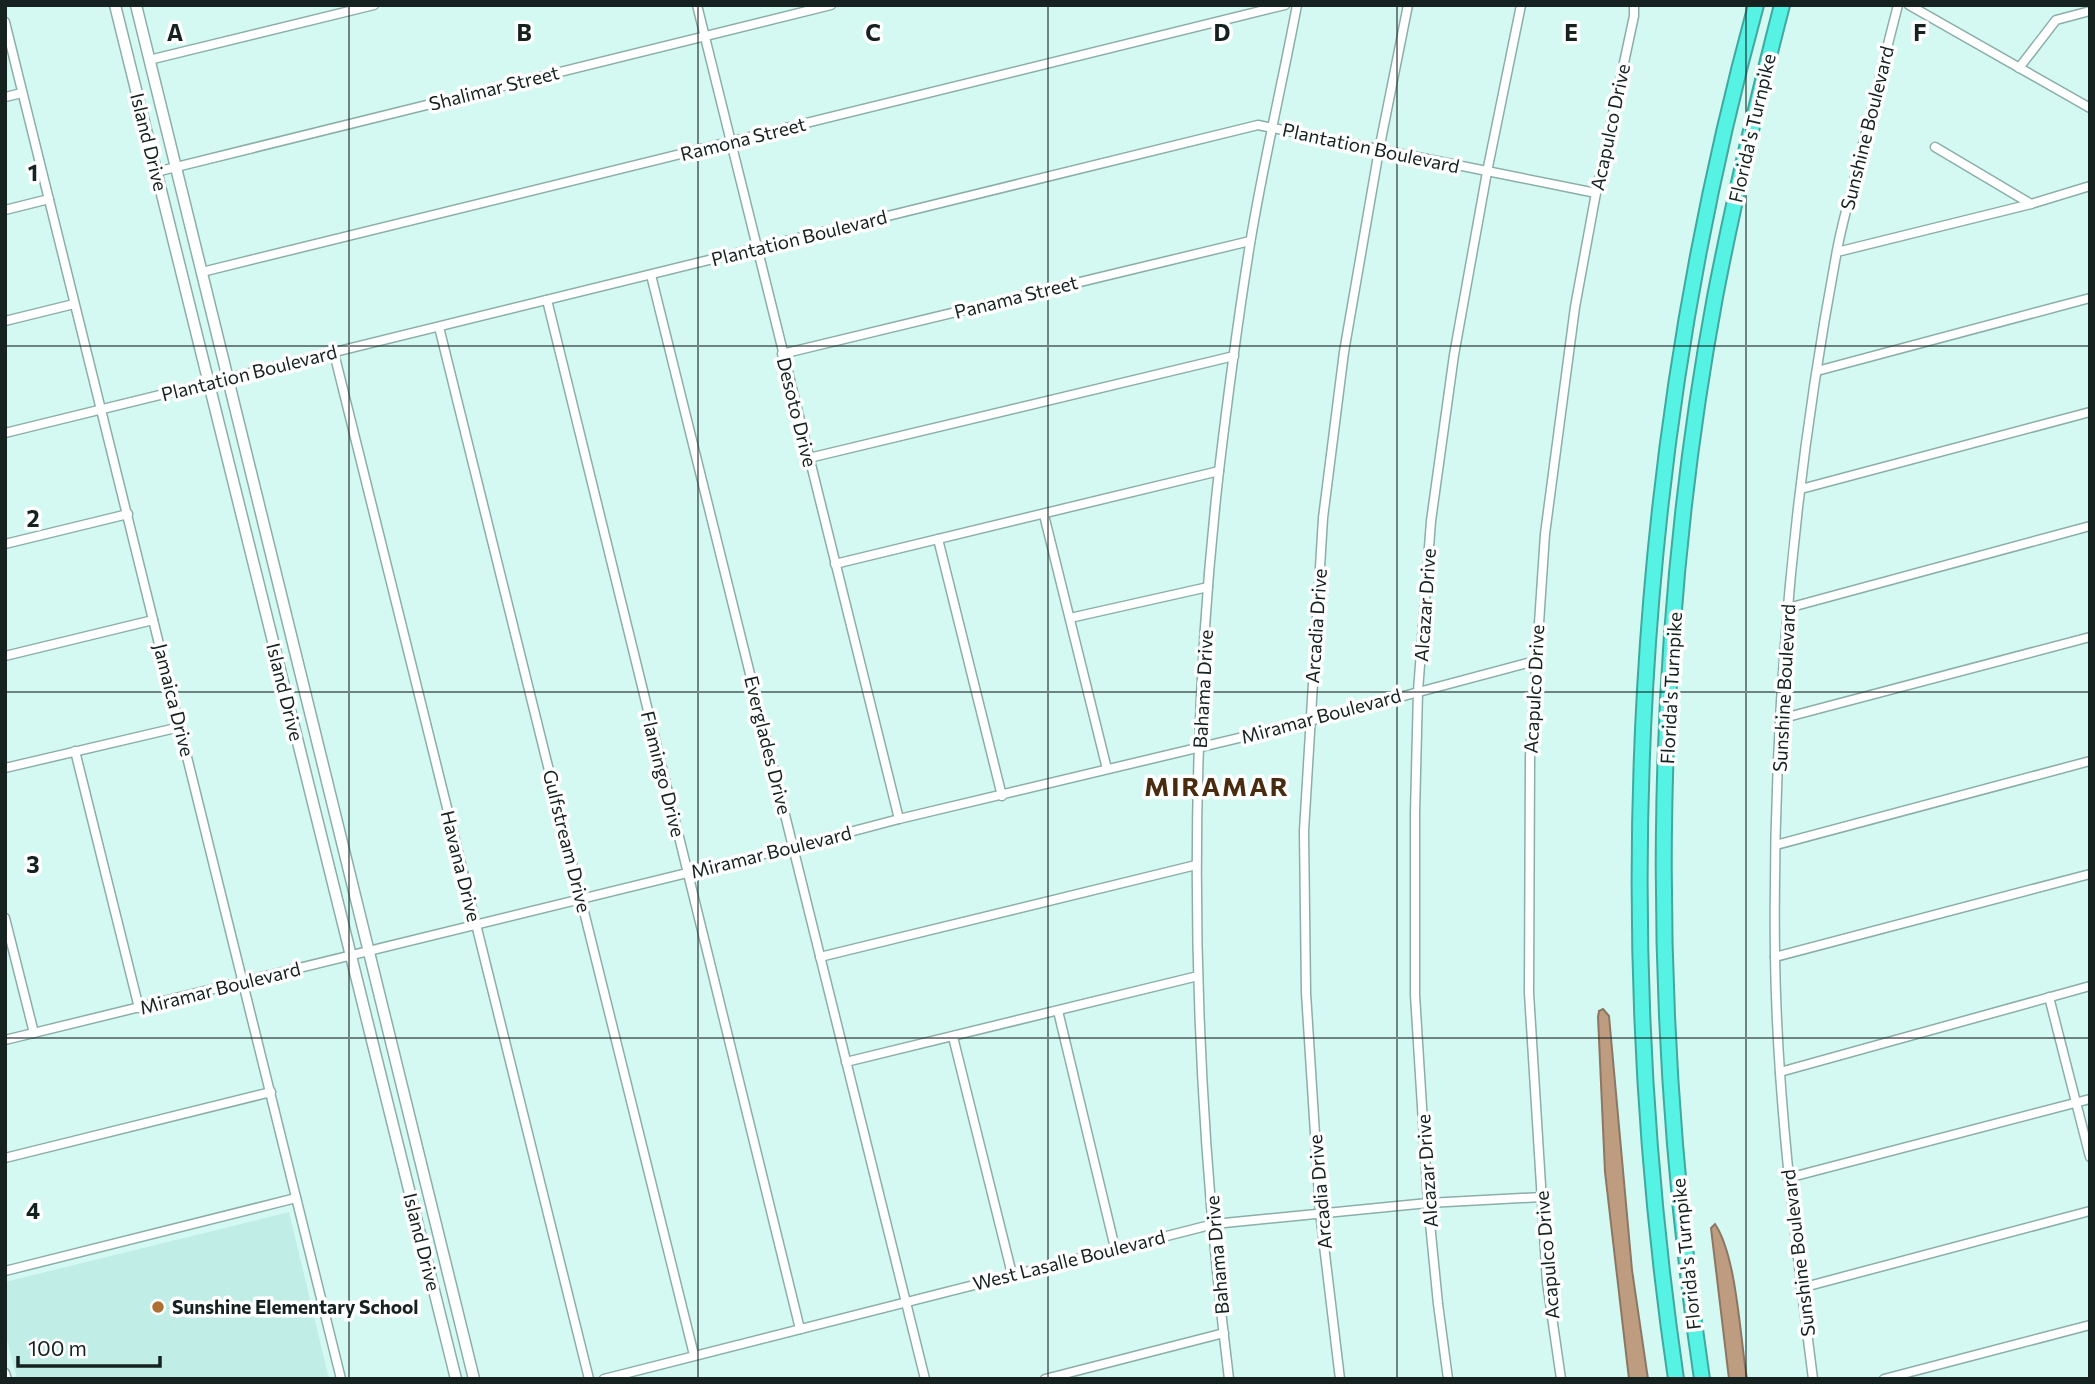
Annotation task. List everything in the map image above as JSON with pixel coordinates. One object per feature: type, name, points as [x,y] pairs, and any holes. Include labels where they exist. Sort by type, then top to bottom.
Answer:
[{"type":"highway","name":"Florida's Turnpike","points":[[1676,1379],[1654,1192],[1642,1022],[1639,848],[1646,667],[1661,503],[1681,358],[1709,204],[1756,5]]},
{"type":"highway","name":"Florida's Turnpike","points":[[1702,1379],[1680,1205],[1666,995],[1664,861],[1670,680],[1684,520],[1715,300],[1752,124],[1782,5]]},
{"type":"street","name":"Island Drive","points":[[115,5],[456,1379]]},
{"type":"street","name":"Island Drive","points":[[136,5],[474,1379]]},
{"type":"street","points":[[149,61],[374,5]]},
{"type":"street","name":"Desoto Drive","points":[[697,5],[899,819]]},
{"type":"street","name":"Shalimar Street","points":[[156,172],[831,5]]},
{"type":"street","name":"Ramona Street","points":[[202,272],[1285,5]]},
{"type":"street","name":"Bahama Drive","points":[[1229,1379],[1203,1096],[1196,865],[1200,747],[1208,587],[1234,356],[1250,241],[1297,5]]},
{"type":"street","name":"Arcadia Drive","points":[[1340,1379],[1320,1212],[1306,993],[1304,831],[1326,491],[1343,352],[1408,5]]},
{"type":"street","name":"Alcazar Drive","points":[[1448,1379],[1428,1203],[1415,995],[1418,691],[1431,521],[1454,355],[1521,5]]},
{"type":"street","name":"Acapulco Drive","points":[[1561,1379],[1547,1282],[1529,993],[1530,757],[1535,660],[1545,534],[1575,307],[1634,16],[1634,5]]},
{"type":"street","name":"Sunshine Boulevard","points":[[1813,1379],[1788,1178],[1780,1072],[1775,957],[1780,719],[1788,608],[1801,489],[1836,252],[1898,5]]},
{"type":"street","points":[[1909,5],[2090,108]]},
{"type":"street","points":[[2020,68],[2056,20],[2090,11]]},
{"type":"street","name":"Jamaica Drive","points":[[5,22],[341,1379]]},
{"type":"street","points":[[5,97],[22,93]]},
{"type":"street","name":"Plantation Boulevard","points":[[5,433],[1258,125],[1596,193]]},
{"type":"street","points":[[1935,147],[2031,204]]},
{"type":"street","points":[[1836,252],[2089,190]]},
{"type":"street","points":[[5,210],[49,199]]},
{"type":"street","name":"Panama Street","points":[[782,354],[1250,241]]},
{"type":"street","name":"Everglades Drive","points":[[651,275],[925,1379]]},
{"type":"street","points":[[1817,371],[2090,298]]},
{"type":"street","name":"Flamingo Drive","points":[[547,300],[800,1329]]},
{"type":"street","points":[[5,321],[74,304]]},
{"type":"street","name":"Gulfstream Drive","points":[[439,327],[694,1355]]},
{"type":"street","name":"Havana Drive","points":[[334,353],[589,1379]]},
{"type":"street","points":[[809,458],[1234,356]]},
{"type":"street","points":[[1801,489],[2090,412]]},
{"type":"street","points":[[835,564],[1219,471]]},
{"type":"street","points":[[5,544],[128,514]]},
{"type":"street","points":[[1044,514],[1107,769]]},
{"type":"street","points":[[1788,608],[2090,526]]},
{"type":"street","points":[[938,539],[1002,796]]},
{"type":"street","points":[[1070,618],[1208,587]]},
{"type":"street","points":[[5,656],[153,620]]},
{"type":"street","points":[[1780,719],[2090,637]]},
{"type":"street","name":"Miramar Boulevard","points":[[5,1040],[793,848],[899,819],[1310,721],[1535,660]]},
{"type":"street","points":[[5,768],[180,727]]},
{"type":"street","points":[[75,751],[139,1008]]},
{"type":"street","points":[[1776,845],[2090,761]]},
{"type":"street","points":[[820,957],[1196,865]]},
{"type":"street","points":[[1775,957],[2090,874]]},
{"type":"street","points":[[5,918],[34,1034]]},
{"type":"street","points":[[846,1062],[1198,976]]},
{"type":"street","points":[[1780,1072],[2090,986]]},
{"type":"street","points":[[2049,997],[2090,1157]]},
{"type":"street","points":[[1058,1011],[1115,1248]]},
{"type":"street","points":[[953,1037],[1012,1274]]},
{"type":"street","points":[[5,1158],[271,1092]]},
{"type":"street","points":[[1788,1178],[2090,1099]]},
{"type":"street","name":"West Lasalle Boulevard","points":[[604,1379],[1214,1224],[1428,1203],[1542,1197]]},
{"type":"street","points":[[5,1271],[296,1198]]},
{"type":"street","points":[[1801,1288],[2090,1212]]},
{"type":"street","points":[[1884,1379],[2090,1325]]},
{"type":"street","points":[[1045,1379],[1224,1333]]},
{"type":"street","points":[[5,1373],[7,1379]]},
{"type":"shaded area","points":[[1603,1009],[1609,1016],[1632,1270],[1648,1379],[1629,1379],[1605,1172],[1598,1017],[1599,1011]]},
{"type":"shaded area","name":"Sunshine Elementary School","points":[[289,1212],[329,1379],[17,1379],[5,1332],[5,1282]]},
{"type":"shaded area","points":[[1715,1224],[1722,1238],[1733,1277],[1747,1379],[1729,1379],[1711,1228]]},
{"type":"place","name":"Sunshine Elementary School","points":[[158,1307]]},
{"type":"district","name":"MIRAMAR","points":[[1217,787]]}]
